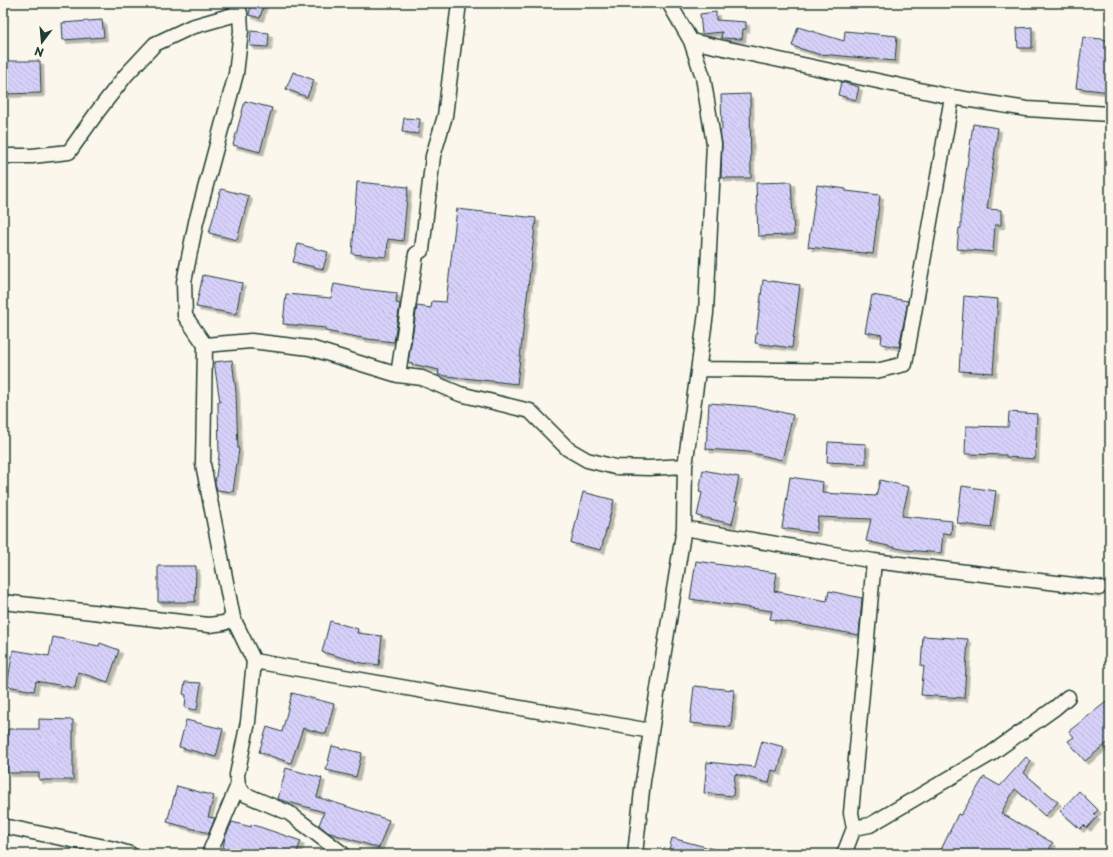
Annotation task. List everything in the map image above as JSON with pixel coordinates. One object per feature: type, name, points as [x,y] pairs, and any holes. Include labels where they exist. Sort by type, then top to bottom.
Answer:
[{"type":"street","points":[[398,375],[416,254],[422,250],[433,156],[445,116],[459,3]]},
{"type":"street","points":[[635,854],[643,781],[684,528],[685,466],[706,314],[714,144],[703,77],[691,41],[669,3]]},
{"type":"street","points":[[3,156],[32,156],[69,152],[126,75],[156,44],[191,27],[238,8],[241,31],[236,74],[196,222],[184,282],[185,316],[205,345],[203,464],[233,618],[254,661],[248,722],[237,775],[238,785],[244,794],[289,813],[343,854]]},
{"type":"street","points":[[691,41],[952,97],[1027,108],[1110,114]]},
{"type":"street","points":[[698,369],[876,371],[905,364],[952,97]]},
{"type":"street","points":[[205,345],[251,341],[310,348],[398,375],[422,378],[460,394],[530,411],[568,449],[587,460],[615,467],[649,468],[685,466]]},
{"type":"street","points":[[684,528],[874,561],[1099,588]]},
{"type":"street","points":[[844,854],[854,828],[851,813],[874,561]]},
{"type":"street","points":[[3,602],[209,625],[224,623],[233,618]]},
{"type":"street","points":[[254,661],[651,731]]},
{"type":"street","points":[[854,828],[870,825],[989,755],[1068,697]]},
{"type":"street","points":[[209,854],[238,785]]},
{"type":"street","points":[[3,826],[110,848],[130,854]]},
{"type":"building","points":[[251,3],[264,3],[260,18],[249,15]]},
{"type":"building","points":[[716,12],[716,20],[746,22],[746,29],[743,29],[742,39],[721,38],[722,32],[702,34],[700,14]]},
{"type":"building","points":[[102,20],[104,37],[63,40],[62,23]]},
{"type":"building","points":[[798,27],[844,41],[845,31],[897,36],[895,61],[821,55],[792,46]]},
{"type":"building","points":[[1032,27],[1032,48],[1018,48],[1017,28]]},
{"type":"building","points":[[251,31],[269,33],[268,47],[250,46]]},
{"type":"building","points":[[1083,37],[1110,40],[1110,92],[1076,88]]},
{"type":"building","points":[[3,61],[40,61],[41,93],[3,94]]},
{"type":"building","points":[[293,72],[314,80],[307,97],[286,89]]},
{"type":"building","points":[[841,82],[859,87],[856,100],[838,95]]},
{"type":"building","points":[[750,94],[751,178],[721,178],[721,95]]},
{"type":"building","points":[[245,101],[272,108],[260,152],[233,145]]},
{"type":"building","points":[[404,118],[420,119],[418,134],[402,132]]},
{"type":"building","points":[[973,124],[998,128],[987,209],[1001,210],[1001,225],[995,225],[993,252],[957,249],[959,228],[961,228],[961,209]]},
{"type":"building","points":[[357,182],[408,187],[403,241],[388,239],[387,257],[352,254]]},
{"type":"building","points":[[791,182],[794,235],[758,236],[756,183]]},
{"type":"building","points":[[817,185],[846,189],[846,191],[880,195],[873,254],[808,247]]},
{"type":"building","points":[[221,189],[249,196],[237,240],[209,233]]},
{"type":"building","points":[[457,209],[536,218],[517,384],[438,375],[439,370],[408,363],[417,306],[431,308],[432,301],[446,302]]},
{"type":"building","points":[[298,244],[328,252],[323,269],[293,262]]},
{"type":"building","points":[[203,275],[242,283],[236,314],[196,307]]},
{"type":"building","points":[[763,280],[800,285],[792,348],[755,343]]},
{"type":"building","points":[[334,284],[397,293],[396,303],[400,304],[394,342],[325,331],[326,328],[283,324],[286,294],[331,298]]},
{"type":"building","points":[[872,295],[908,301],[899,347],[881,344],[882,335],[865,332]]},
{"type":"building","points":[[964,296],[998,299],[993,373],[959,371]]},
{"type":"building","points":[[232,360],[236,392],[239,449],[233,492],[217,490],[215,483],[219,455],[218,402],[220,402],[214,362]]},
{"type":"building","points":[[709,403],[760,407],[793,415],[782,460],[748,452],[706,449]]},
{"type":"building","points":[[1009,412],[1037,414],[1035,459],[1006,457],[1006,455],[965,454],[966,426],[1008,427]]},
{"type":"building","points":[[828,442],[866,444],[866,464],[827,462]]},
{"type":"building","points":[[703,470],[739,477],[734,501],[737,502],[732,524],[697,516],[702,493],[699,492]]},
{"type":"building","points":[[790,477],[823,482],[822,493],[876,496],[880,480],[909,487],[902,516],[952,521],[951,534],[943,533],[941,553],[906,550],[866,541],[871,519],[818,517],[816,533],[782,528]]},
{"type":"building","points":[[962,486],[996,491],[991,528],[957,523]]},
{"type":"building","points":[[583,492],[614,500],[601,550],[571,543]]},
{"type":"building","points":[[696,561],[777,573],[774,591],[827,601],[829,591],[862,598],[859,635],[770,619],[772,611],[690,599]]},
{"type":"building","points":[[158,566],[196,566],[195,602],[158,602]]},
{"type":"building","points":[[330,621],[358,629],[357,633],[382,636],[379,665],[355,662],[322,652]]},
{"type":"building","points":[[923,636],[968,639],[964,698],[921,695],[924,666],[921,666]]},
{"type":"building","points":[[53,637],[99,646],[100,643],[119,650],[108,682],[78,672],[75,688],[36,681],[34,691],[7,686],[13,650],[49,656]]},
{"type":"building","points":[[185,682],[201,683],[197,710],[185,708],[186,695],[183,694]]},
{"type":"building","points":[[694,686],[734,690],[731,727],[690,723]]},
{"type":"building","points":[[292,693],[334,704],[326,734],[303,728],[291,763],[259,752],[267,727],[282,732]]},
{"type":"building","points":[[1110,699],[1110,741],[1085,761],[1068,741],[1074,737],[1069,731]]},
{"type":"building","points":[[39,719],[73,720],[73,780],[39,780],[39,773],[7,773],[8,729],[39,729]]},
{"type":"building","points":[[186,720],[223,729],[216,757],[179,747]]},
{"type":"building","points":[[762,741],[784,747],[778,772],[772,770],[769,783],[735,774],[733,796],[704,793],[707,762],[755,767]]},
{"type":"building","points":[[332,746],[362,753],[356,777],[326,770]]},
{"type":"building","points":[[1026,757],[1031,761],[1024,773],[1058,802],[1045,816],[1015,789],[1001,813],[1053,843],[1046,854],[939,854],[958,814],[961,815],[984,777],[1000,786]]},
{"type":"building","points":[[286,768],[322,778],[317,797],[389,820],[379,848],[327,832],[319,825],[324,812],[278,799]]},
{"type":"building","points":[[177,786],[214,796],[208,817],[215,818],[209,833],[167,822]]},
{"type":"building","points":[[1079,791],[1098,810],[1094,814],[1097,817],[1087,828],[1084,825],[1080,829],[1060,811]]},
{"type":"building","points":[[232,822],[251,827],[251,824],[301,841],[296,854],[222,854],[225,837]]},
{"type":"building","points":[[672,838],[717,850],[717,854],[668,854]]}]
